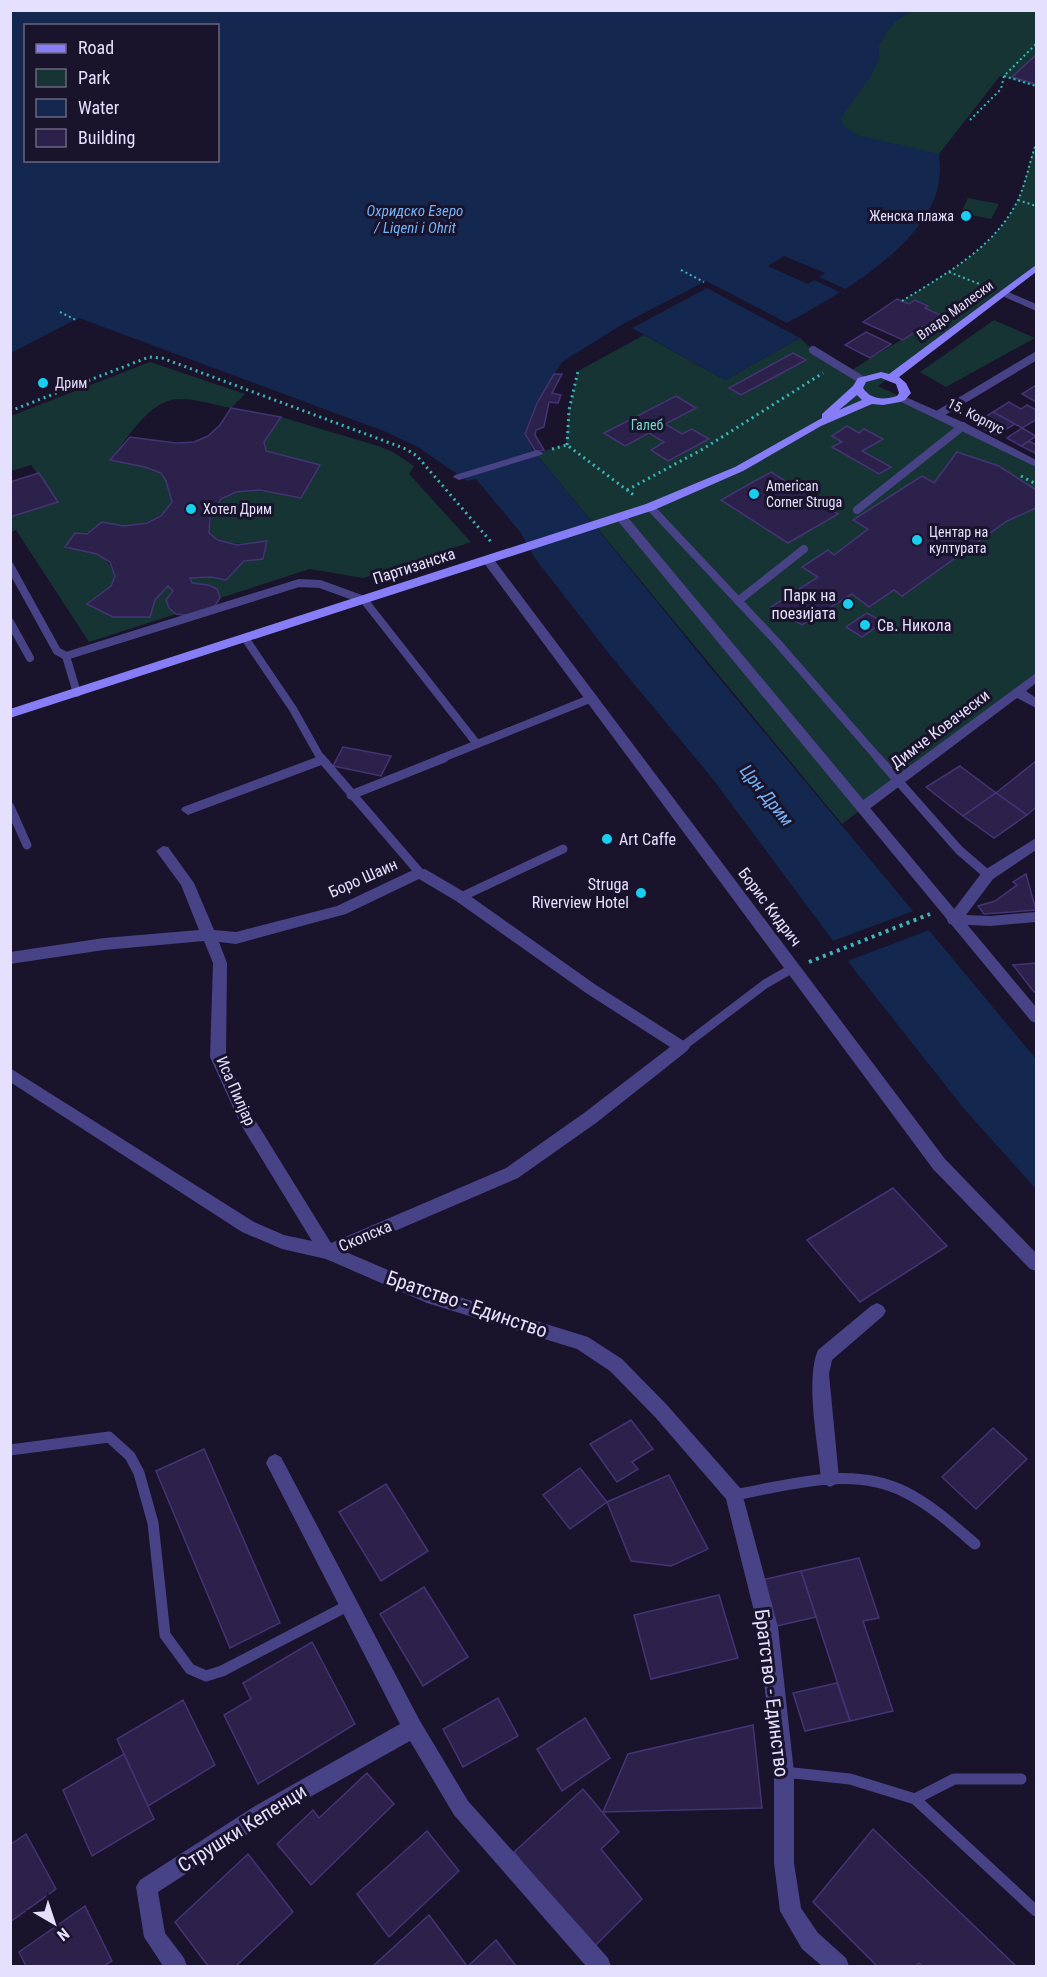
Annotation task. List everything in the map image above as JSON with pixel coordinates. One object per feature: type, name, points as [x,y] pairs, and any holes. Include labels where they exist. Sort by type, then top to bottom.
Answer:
[{"type":"main road","name":"Владо Малески","points":[[892,377],[1036,268]]},
{"type":"main road","points":[[872,400],[860,393],[860,384],[880,375],[892,377],[904,387],[905,393],[901,398]]},
{"type":"main road","name":"Партизанска","points":[[817,424],[860,384]]},
{"type":"main road","name":"Партизанска","points":[[10,714],[650,507],[739,469],[817,424],[872,400],[893,401],[901,398]]},
{"type":"street","points":[[1004,293],[1036,308]]},
{"type":"street","name":"15. Корпус","points":[[901,398],[939,414],[1036,464]]},
{"type":"street","points":[[459,477],[537,453]]},
{"type":"street","points":[[621,517],[1036,1017]]},
{"type":"street","name":"Борис Кидрич","points":[[496,557],[592,698],[939,1164],[1036,1264]]},
{"type":"street","name":"Димче Ковачески","points":[[862,807],[1036,677]]},
{"type":"street","points":[[1017,692],[1036,704]]},
{"type":"street","points":[[188,810],[322,760]]},
{"type":"street","points":[[954,920],[988,876],[1036,843]]},
{"type":"street","name":"Иса Пилјар","points":[[163,851],[187,883],[220,963],[218,1057],[247,1120],[328,1252]]},
{"type":"street","name":"Боро Шаин","points":[[10,958],[104,944],[208,935],[236,938],[341,909],[420,873],[461,897],[591,989],[682,1047]]},
{"type":"street","points":[[954,920],[990,921],[1036,917]]},
{"type":"street","name":"Скопска","points":[[10,1074],[248,1227],[282,1242],[328,1252],[512,1173],[590,1118],[682,1047]]},
{"type":"street","name":"Братство - Единство","points":[[328,1252],[427,1295],[582,1343],[616,1365],[661,1411],[734,1495],[768,1627],[784,1772],[784,1863],[791,1911],[810,1941],[838,1966]]},
{"type":"street","points":[[830,1478],[819,1374],[824,1356],[877,1311]]},
{"type":"street","points":[[275,1463],[413,1728],[461,1808],[600,1966]]},
{"type":"street","name":"Струшки Кепенци","points":[[176,1966],[155,1937],[147,1887],[262,1813],[413,1728]]},
{"type":"lane","points":[[813,350],[836,364],[860,384]]},
{"type":"lane","points":[[939,414],[1036,356]]},
{"type":"lane","points":[[856,510],[963,426]]},
{"type":"lane","points":[[650,507],[775,640],[958,850],[988,876]]},
{"type":"lane","points":[[738,601],[804,549]]},
{"type":"lane","points":[[10,566],[57,651],[66,656],[77,693]]},
{"type":"lane","points":[[66,656],[299,583],[321,584],[364,600],[477,744]]},
{"type":"lane","points":[[10,622],[30,658]]},
{"type":"lane","points":[[245,638],[293,709],[322,760],[420,873]]},
{"type":"lane","points":[[351,795],[592,698]]},
{"type":"lane","points":[[10,807],[27,844]]},
{"type":"lane","points":[[461,897],[563,849]]},
{"type":"lane","points":[[682,1047],[765,984],[794,968]]},
{"type":"lane","points":[[10,1450],[109,1437],[130,1456],[139,1473],[153,1523],[165,1635],[190,1669],[206,1676],[222,1671],[349,1605]]},
{"type":"lane","points":[[734,1495],[830,1478],[846,1478],[894,1487],[933,1509],[975,1544]]},
{"type":"lane","points":[[784,1772],[850,1779],[915,1799],[1036,1911]]},
{"type":"lane","points":[[915,1799],[954,1779],[1021,1779]]},
{"type":"path","points":[[970,120],[1000,89],[1004,76],[1036,44]]},
{"type":"path","points":[[1004,76],[1036,86]]},
{"type":"path","points":[[902,301],[977,252],[1001,229],[1018,200],[1036,144]]},
{"type":"path","points":[[1032,156],[1036,157]]},
{"type":"path","points":[[1018,200],[1036,207]]},
{"type":"path","points":[[681,270],[704,282]]},
{"type":"path","points":[[948,272],[1004,293]]},
{"type":"path","points":[[60,312],[76,320]]},
{"type":"path","points":[[10,411],[149,357],[162,358],[406,449],[417,456],[496,557]]},
{"type":"path","points":[[627,489],[703,449],[836,364]]},
{"type":"path","points":[[567,445],[569,410],[578,371]]},
{"type":"path","points":[[567,445],[650,507]]},
{"type":"path","points":[[537,453],[567,445]]},
{"type":"path","points":[[794,968],[945,908]]},
{"type":"green space","points":[[531,11],[1036,11],[1036,86],[1000,76],[939,154],[940,174],[839,160]]},
{"type":"green space","name":"Парк на поезијата","points":[[1036,144],[1036,268],[878,386],[1036,464],[1036,677],[842,824],[536,454],[566,444],[569,410],[578,371],[644,335],[725,380],[800,338],[813,350],[849,372],[906,337],[939,315],[925,308],[928,306],[915,300],[909,304],[902,301],[967,259],[995,234],[1017,202]]},
{"type":"green space","points":[[968,198],[999,204],[991,219],[961,213]]},
{"type":"green space","points":[[994,320],[1035,338],[946,387],[920,372]]},
{"type":"green space","points":[[150,362],[245,394],[231,408],[185,399],[168,401],[148,413],[110,460],[157,470],[166,480],[172,502],[161,515],[143,523],[106,531],[75,533],[66,547],[102,557],[107,561],[115,576],[111,586],[88,604],[113,617],[150,617],[155,600],[168,586],[173,591],[166,600],[169,608],[176,614],[89,642],[16,530],[11,532],[10,517],[58,502],[31,465],[11,471],[11,416]]},
{"type":"green space","points":[[281,417],[393,452],[414,466],[409,474],[471,542],[363,578],[310,569],[220,598],[217,589],[192,583],[190,578],[211,577],[226,580],[244,561],[264,559],[267,541],[229,542],[209,533],[212,515],[219,503],[229,495],[241,491],[270,492],[300,498],[320,466],[266,451],[265,442]]},
{"type":"water","name":"Охридско Езеро / Liqeni i Ohrit","points":[[11,11],[912,11],[896,21],[886,33],[879,45],[879,60],[870,77],[841,118],[844,126],[857,135],[939,154],[938,187],[930,209],[916,230],[876,267],[787,323],[706,281],[623,324],[562,362],[536,403],[524,434],[534,451],[715,673],[1036,1059],[1036,1189],[965,1110],[856,972],[712,778],[610,655],[534,557],[521,533],[476,479],[467,481],[418,447],[386,432],[79,318],[11,353]]},
{"type":"water","points":[[707,288],[800,338],[725,380],[632,328]]},
{"type":"pier","points":[[784,256],[825,273],[819,277],[845,289],[840,292],[814,280],[808,284],[768,266]]},
{"type":"pier","points":[[916,910],[932,929],[845,962],[830,942]]},
{"type":"building","points":[[1036,55],[1036,84],[1012,77]]},
{"type":"building","points":[[897,299],[909,304],[915,300],[940,315],[903,340],[863,322]]},
{"type":"building","points":[[866,332],[891,344],[870,358],[845,345]]},
{"type":"building","points":[[793,353],[806,360],[741,395],[729,388]]},
{"type":"building","points":[[554,374],[562,374],[552,393],[561,395],[558,403],[549,402],[544,427],[536,430],[535,435],[544,450],[536,452],[525,434],[537,403]]},
{"type":"building","points":[[1036,385],[1036,402],[1022,394]]},
{"type":"building","points":[[676,396],[696,408],[665,424],[682,434],[692,429],[709,439],[668,461],[651,450],[664,442],[649,433],[625,446],[604,433]]},
{"type":"building","points":[[1009,402],[1021,409],[1027,405],[1036,410],[1036,420],[1022,428],[993,412]]},
{"type":"building","name":"Хотел Дрим","points":[[231,408],[281,417],[264,442],[266,451],[320,465],[301,498],[260,490],[236,492],[221,499],[210,518],[209,533],[218,540],[237,545],[267,541],[263,559],[244,561],[226,580],[211,577],[190,578],[192,583],[217,589],[220,598],[215,606],[190,616],[176,614],[169,608],[166,600],[173,591],[168,586],[155,600],[150,617],[113,617],[87,604],[111,586],[115,576],[110,562],[97,554],[65,547],[75,533],[87,534],[102,522],[124,526],[147,523],[161,516],[172,502],[166,481],[161,473],[145,467],[110,460],[130,437],[176,443],[194,442],[208,436],[220,425]]},
{"type":"building","points":[[993,412],[1015,424],[996,435],[984,429],[993,423],[983,418]]},
{"type":"building","points":[[847,426],[859,433],[864,429],[883,439],[862,451],[891,467],[879,474],[832,447],[842,442],[832,436]]},
{"type":"building","points":[[1022,428],[1036,436],[1021,446],[1007,438]]},
{"type":"building","points":[[1029,441],[1036,445],[1035,453],[1021,446]]},
{"type":"building","name":"Центар на културата","points":[[957,452],[999,466],[1036,490],[1036,508],[1007,521],[902,596],[894,590],[869,607],[852,594],[802,625],[771,607],[818,577],[802,567],[828,550],[834,555],[868,529],[853,520],[922,476],[934,483]]},
{"type":"building","points":[[771,472],[838,514],[788,543],[721,500]]},
{"type":"building","points":[[39,473],[58,502],[10,517],[10,482]]},
{"type":"building","name":"Св. Никола","points":[[867,613],[883,622],[862,637],[846,627]]},
{"type":"building","points":[[343,747],[391,756],[381,776],[333,766]]},
{"type":"building","points":[[1036,761],[1036,807],[1027,815],[996,793]]},
{"type":"building","points":[[960,766],[996,793],[963,816],[926,787]]},
{"type":"building","points":[[996,793],[1027,815],[994,838],[963,816]]},
{"type":"building","points":[[1026,874],[1036,910],[984,914],[978,906],[995,901],[1017,885],[1013,882]]},
{"type":"building","points":[[1036,963],[1036,992],[1034,992],[1013,965]]},
{"type":"building","points":[[893,1188],[947,1246],[860,1302],[807,1240]]},
{"type":"building","points":[[631,1420],[653,1449],[632,1462],[638,1469],[617,1482],[590,1444]]},
{"type":"building","points":[[993,1428],[1027,1459],[976,1509],[942,1477]]},
{"type":"building","points":[[204,1449],[280,1623],[230,1648],[156,1471]]},
{"type":"building","points":[[580,1468],[607,1502],[570,1529],[543,1495]]},
{"type":"building","points":[[669,1475],[708,1549],[671,1566],[631,1561],[607,1502]]},
{"type":"building","points":[[386,1484],[428,1551],[381,1581],[339,1512]]},
{"type":"building","points":[[859,1558],[879,1618],[863,1621],[893,1711],[850,1721],[801,1571]]},
{"type":"building","points":[[801,1571],[816,1617],[772,1627],[758,1581]]},
{"type":"building","points":[[424,1587],[468,1657],[423,1686],[380,1614]]},
{"type":"building","points":[[719,1595],[738,1658],[651,1679],[634,1615]]},
{"type":"building","points":[[312,1642],[355,1724],[258,1784],[224,1715],[251,1699],[243,1683]]},
{"type":"building","points":[[837,1683],[850,1721],[805,1731],[793,1693]]},
{"type":"building","points":[[498,1698],[518,1736],[463,1767],[443,1729]]},
{"type":"building","points":[[183,1700],[215,1765],[148,1806],[117,1739]]},
{"type":"building","points":[[585,1718],[610,1758],[562,1791],[537,1749]]},
{"type":"building","points":[[753,1725],[762,1808],[603,1812],[628,1754]]},
{"type":"building","points":[[124,1754],[154,1819],[92,1856],[63,1790]]},
{"type":"building","points":[[367,1773],[394,1804],[311,1885],[277,1844],[313,1810],[319,1818]]},
{"type":"building","points":[[583,1789],[619,1832],[601,1849],[642,1899],[592,1949],[514,1852]]},
{"type":"building","points":[[873,1829],[1016,1966],[922,1966],[919,1963],[916,1966],[877,1966],[813,1902]]},
{"type":"building","points":[[427,1831],[459,1871],[389,1937],[357,1894]]},
{"type":"building","points":[[26,1834],[56,1889],[10,1922],[10,1845]]},
{"type":"building","points":[[248,1854],[293,1912],[236,1966],[208,1966],[175,1922]]},
{"type":"building","points":[[85,1906],[112,1961],[104,1966],[26,1966],[19,1952]]},
{"type":"building","points":[[429,1915],[467,1966],[373,1966]]},
{"type":"building","points":[[496,1940],[516,1966],[468,1966]]},
{"type":"place","name":"Женска плажа","points":[[966,216]]},
{"type":"place","name":"Дрим","points":[[43,383]]},
{"type":"place","name":"American Corner Struga","points":[[754,494]]},
{"type":"place","name":"Хотел Дрим","points":[[191,509]]},
{"type":"place","name":"Центар на културата","points":[[917,540]]},
{"type":"place","name":"Парк на поезијата","points":[[848,604]]},
{"type":"place","name":"Св. Никола","points":[[865,625]]},
{"type":"place","name":"Art Caffe","points":[[607,839]]},
{"type":"place","name":"Struga Riverview Hotel","points":[[641,893]]},
{"type":"park label","name":"Галеб","points":[[647,425]]},
{"type":"water label","name":"Црн Дрим","points":[[767,795]]}]
